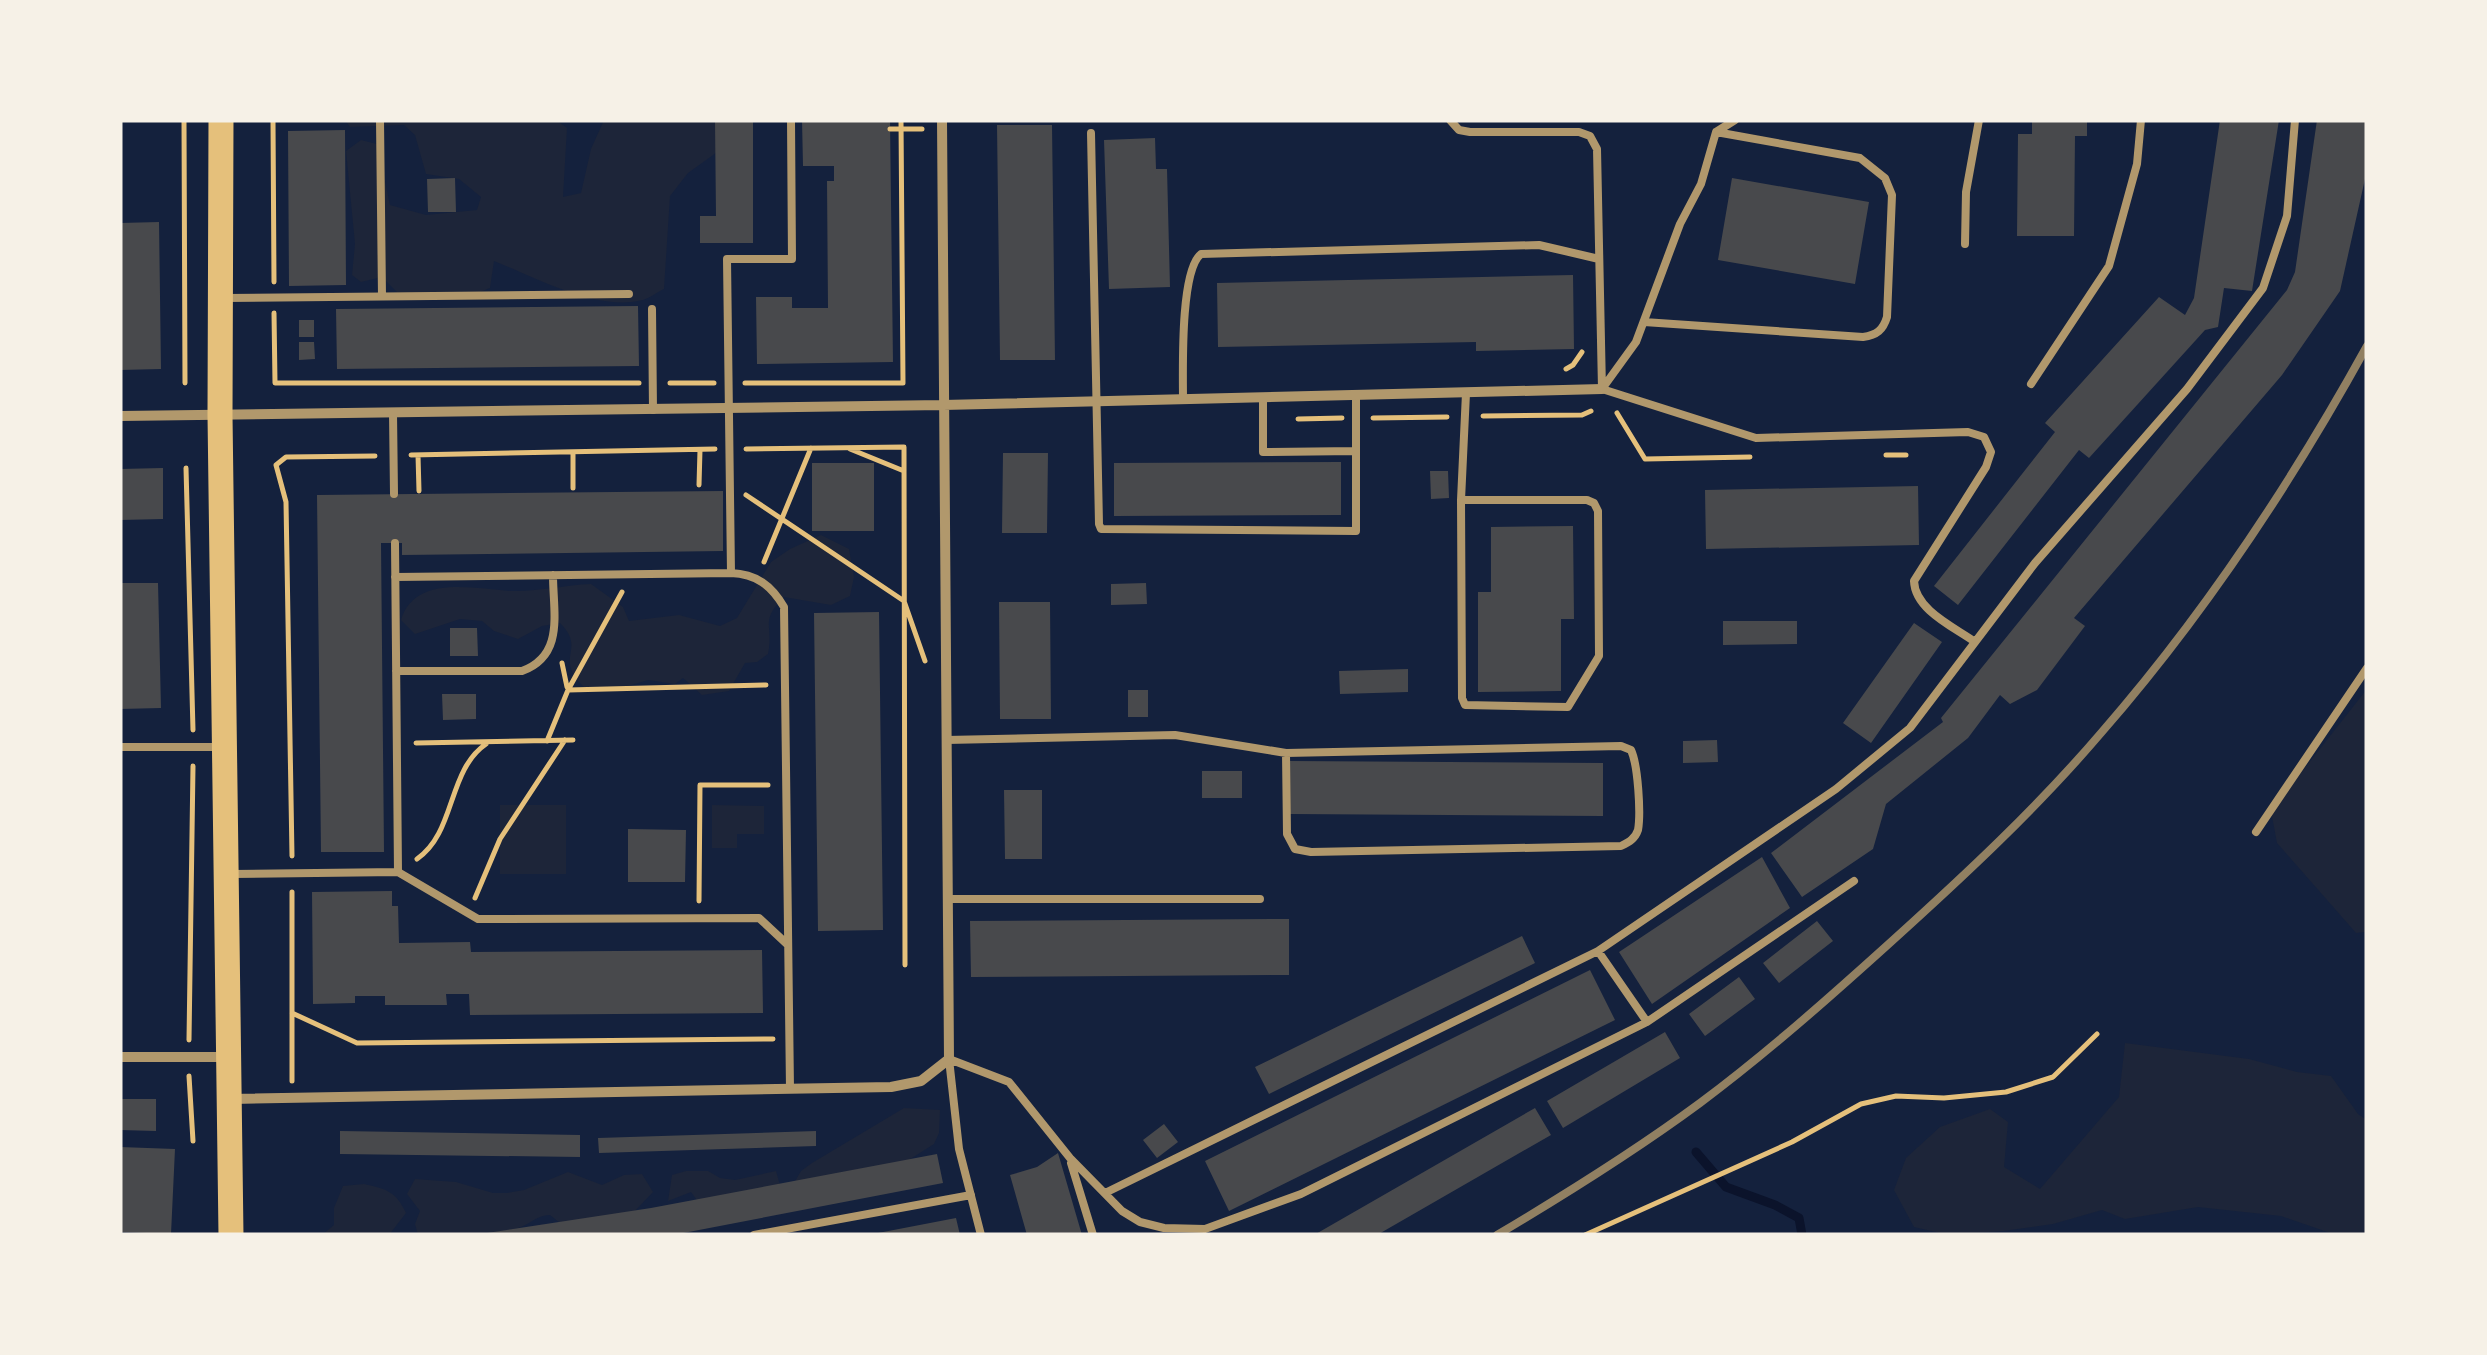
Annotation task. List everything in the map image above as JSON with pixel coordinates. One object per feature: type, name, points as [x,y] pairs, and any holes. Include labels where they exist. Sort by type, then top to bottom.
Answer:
[{"type":"main road","points":[[224,120],[220,415],[231,1235]]},
{"type":"street","points":[[230,1099],[891,1087],[921,1080],[949,1059],[942,124]]},
{"type":"street","points":[[120,416],[943,406],[1602,390]]},
{"type":"street","points":[[120,1057],[230,1057]]},
{"type":"lane","points":[[380,120],[382,296]]},
{"type":"lane","points":[[731,573],[728,260],[792,258],[792,120]]},
{"type":"lane","points":[[1450,120],[1458,130],[1470,132],[1579,132],[1590,136],[1596,149],[1602,390]]},
{"type":"lane","points":[[1602,390],[1636,342],[1680,224],[1701,184],[1716,132],[1735,120]]},
{"type":"lane","points":[[1965,244],[1966,192],[1979,120]]},
{"type":"lane","points":[[2031,384],[2108,266],[2138,164],[2142,120]]},
{"type":"lane","points":[[1105,1194],[1598,951],[1851,777],[1910,728],[2035,564],[2187,388],[2263,288],[2287,216],[2296,120]]},
{"type":"lane","points":[[1644,322],[1863,337],[1884,328],[1892,195],[1885,178],[1860,158],[1716,132]]},
{"type":"lane","points":[[1092,133],[1098,524],[1108,531],[1356,531],[1356,396]]},
{"type":"lane","points":[[1184,400],[1182,352],[1190,268],[1201,254],[1539,245],[1599,259]]},
{"type":"lane","points":[[220,298],[629,294]]},
{"type":"lane","points":[[652,310],[653,410]]},
{"type":"lane","points":[[1602,390],[1756,438],[1968,432],[1984,436],[1991,452],[1986,468],[1914,581],[1918,598],[1926,608],[1975,642]]},
{"type":"lane","points":[[1461,500],[1594,503],[1598,511],[1599,656],[1568,708],[1465,705],[1462,698],[1461,500],[1466,393]]},
{"type":"lane","points":[[1263,398],[1263,452],[1356,451]]},
{"type":"lane","points":[[393,413],[394,494]]},
{"type":"lane","points":[[394,543],[398,872]]},
{"type":"lane","points":[[395,577],[731,573],[746,574],[775,592],[784,607],[790,1089]]},
{"type":"lane","points":[[396,671],[522,671],[535,666],[547,656],[553,641],[553,575]]},
{"type":"lane","points":[[2256,832],[2367,668]]},
{"type":"lane","points":[[946,740],[1175,735],[1286,753],[1621,746],[1631,750],[1636,760],[1638,829],[1633,840],[1621,846],[1311,852],[1295,849],[1287,834],[1286,753]]},
{"type":"lane","points":[[120,747],[226,746]]},
{"type":"lane","points":[[227,874],[398,872],[478,920],[758,918],[788,945]]},
{"type":"lane","points":[[981,1235],[958,1149],[949,1059],[1009,1082],[1070,1158],[1122,1211],[1140,1222],[1164,1228],[1205,1229],[1301,1194],[1647,1022],[1854,881]]},
{"type":"lane","points":[[948,899],[1260,898]]},
{"type":"lane","points":[[1598,951],[1647,1022]]},
{"type":"lane","points":[[1070,1158],[1092,1235]]},
{"type":"lane","points":[[754,1235],[971,1195]]},
{"type":"path","points":[[184,120],[184,383]]},
{"type":"path","points":[[273,120],[274,383],[903,383],[901,120]]},
{"type":"path","points":[[890,129],[942,124]]},
{"type":"path","points":[[1555,374],[1573,366],[1583,348]]},
{"type":"path","points":[[757,579],[811,448]]},
{"type":"path","points":[[847,448],[904,471]]},
{"type":"path","points":[[292,1099],[286,502],[276,465],[286,457],[904,448],[905,965]]},
{"type":"path","points":[[699,485],[700,450]]},
{"type":"path","points":[[572,488],[573,453]]},
{"type":"path","points":[[418,455],[419,491]]},
{"type":"path","points":[[186,468],[193,746],[188,1056],[193,1141]]},
{"type":"path","points":[[729,484],[904,601],[928,669]]},
{"type":"path","points":[[547,741],[568,690],[632,574]]},
{"type":"path","points":[[560,659],[568,690]]},
{"type":"path","points":[[568,690],[784,684]]},
{"type":"path","points":[[397,744],[569,740],[500,839],[468,914]]},
{"type":"path","points":[[398,872],[434,848],[467,762],[488,742]]},
{"type":"path","points":[[699,918],[700,786],[786,785]]},
{"type":"path","points":[[292,1013],[357,1043],[790,1039]]},
{"type":"path","points":[[1585,1235],[1792,1142],[1861,1104],[1896,1096],[1944,1098],[2006,1092],[2053,1077],[2097,1034]]},
{"type":"shaded area","points":[[345,120],[556,120],[567,128],[563,197],[581,193],[591,149],[604,120],[746,120],[734,140],[688,173],[670,196],[664,289],[643,300],[625,302],[586,297],[494,261],[490,288],[463,299],[397,292],[382,277],[361,282],[352,275],[355,244],[346,151],[361,140],[377,144],[390,205],[426,215],[477,210],[481,197],[459,179],[426,174],[415,135],[404,125],[350,127]]},
{"type":"shaded area","points":[[821,535],[849,549],[854,577],[850,596],[831,605],[784,597],[770,618],[768,654],[757,662],[745,663],[729,691],[702,695],[683,678],[675,684],[648,680],[615,690],[586,689],[571,669],[571,641],[560,623],[542,626],[518,639],[494,631],[482,621],[460,619],[415,634],[401,620],[408,605],[432,590],[464,587],[521,591],[591,584],[623,607],[629,621],[679,615],[720,626],[737,618],[771,562]]},
{"type":"shaded area","points":[[2367,689],[2367,925],[2365,932],[2356,933],[2277,843],[2271,811]]},
{"type":"shaded area","points":[[500,805],[566,805],[566,874],[500,874]]},
{"type":"shaded area","points":[[712,805],[764,806],[764,834],[737,834],[737,848],[712,848]]},
{"type":"shaded area","points":[[2125,1043],[2249,1059],[2331,1076],[2358,1114],[2367,1120],[2367,1235],[2336,1235],[2281,1216],[2198,1207],[2125,1219],[2102,1210],[2053,1224],[1949,1235],[1914,1227],[1894,1190],[1906,1158],[1940,1127],[1990,1109],[2008,1122],[2004,1167],[2040,1189],[2119,1097]]},
{"type":"shaded area","points":[[904,1108],[940,1110],[939,1133],[934,1144],[904,1163],[794,1183],[812,1163]]},
{"type":"shaded area","points":[[708,1171],[735,1180],[776,1171],[780,1185],[699,1203],[691,1192],[668,1201],[672,1175]]},
{"type":"shaded area","points":[[568,1172],[602,1185],[624,1175],[642,1174],[653,1192],[634,1212],[570,1231],[550,1215],[500,1232],[418,1235],[415,1224],[420,1211],[407,1194],[415,1179],[456,1182],[507,1193]]},
{"type":"shaded area","points":[[364,1184],[390,1192],[406,1213],[389,1235],[322,1235],[334,1225],[334,1208],[343,1186]]},
{"type":"building","points":[[715,120],[753,120],[753,243],[700,243],[700,216],[716,216]]},
{"type":"building","points":[[802,120],[890,120],[893,362],[757,364],[756,297],[792,297],[792,308],[828,308],[827,181],[834,181],[834,166],[803,166]]},
{"type":"building","points":[[2032,120],[2087,120],[2087,136],[2075,136],[2074,236],[2017,236],[2018,134],[2032,134]]},
{"type":"building","points":[[2220,120],[2279,120],[2252,291],[2224,288],[2218,327],[2205,330],[2089,458],[2079,450],[1958,605],[1934,586],[2055,432],[2045,423],[2159,297],[2185,315],[2194,298]]},
{"type":"building","points":[[2317,120],[2367,120],[2367,170],[2340,291],[2282,375],[2074,618],[2085,626],[2037,690],[2010,704],[2000,695],[1968,738],[1886,804],[1873,849],[1802,897],[1771,853],[1943,722],[1941,718],[2287,290],[2295,272]]},
{"type":"building","points":[[997,125],[1052,125],[1055,360],[1000,360]]},
{"type":"building","points":[[345,130],[346,285],[289,286],[288,131]]},
{"type":"building","points":[[1155,138],[1156,169],[1167,169],[1170,287],[1109,289],[1104,140]]},
{"type":"building","points":[[455,178],[456,212],[428,212],[427,179]]},
{"type":"building","points":[[1732,178],[1869,202],[1855,284],[1718,260]]},
{"type":"building","points":[[159,222],[161,369],[120,370],[120,223]]},
{"type":"building","points":[[1573,275],[1574,349],[1476,351],[1476,342],[1218,347],[1217,283]]},
{"type":"building","points":[[638,306],[639,366],[337,369],[336,309]]},
{"type":"building","points":[[299,320],[314,320],[314,337],[299,337]]},
{"type":"building","points":[[299,342],[314,342],[315,359],[299,360]]},
{"type":"building","points":[[1003,453],[1048,453],[1047,533],[1002,533]]},
{"type":"building","points":[[1341,462],[1341,515],[1114,516],[1114,463]]},
{"type":"building","points":[[812,463],[874,463],[874,531],[812,531]]},
{"type":"building","points":[[163,468],[163,519],[120,520],[120,469]]},
{"type":"building","points":[[1430,471],[1448,471],[1449,498],[1431,499]]},
{"type":"building","points":[[1918,486],[1919,545],[1706,549],[1705,490]]},
{"type":"building","points":[[723,491],[723,551],[402,555],[402,543],[381,543],[384,852],[321,852],[317,495]]},
{"type":"building","points":[[1573,526],[1574,619],[1561,619],[1561,691],[1478,692],[1478,592],[1491,592],[1491,527]]},
{"type":"building","points":[[120,583],[158,583],[161,708],[120,709]]},
{"type":"building","points":[[1146,583],[1147,604],[1111,605],[1111,584]]},
{"type":"building","points":[[999,602],[1050,602],[1051,719],[1000,719]]},
{"type":"building","points":[[879,612],[883,930],[818,931],[814,613]]},
{"type":"building","points":[[1723,621],[1797,621],[1797,644],[1723,645]]},
{"type":"building","points":[[1914,623],[1942,642],[1871,743],[1843,723]]},
{"type":"building","points":[[450,628],[477,628],[478,656],[450,656]]},
{"type":"building","points":[[1408,669],[1408,692],[1340,694],[1339,671]]},
{"type":"building","points":[[1128,690],[1148,690],[1148,717],[1128,717]]},
{"type":"building","points":[[442,694],[476,694],[476,719],[443,720]]},
{"type":"building","points":[[1717,740],[1718,762],[1683,763],[1683,741]]},
{"type":"building","points":[[1290,761],[1603,763],[1603,816],[1290,814]]},
{"type":"building","points":[[1202,771],[1242,771],[1242,798],[1202,798]]},
{"type":"building","points":[[1004,790],[1042,790],[1042,859],[1005,859]]},
{"type":"building","points":[[628,829],[686,830],[685,882],[628,882]]},
{"type":"building","points":[[1762,857],[1790,908],[1652,1004],[1619,952]]},
{"type":"building","points":[[392,891],[392,906],[398,906],[399,943],[470,942],[471,952],[762,950],[763,1013],[470,1015],[469,994],[446,994],[447,1005],[385,1005],[385,996],[355,996],[355,1003],[313,1004],[312,892]]},
{"type":"building","points":[[1289,919],[1289,975],[971,977],[970,921]]},
{"type":"building","points":[[1817,921],[1833,941],[1779,983],[1763,963]]},
{"type":"building","points":[[1522,936],[1535,963],[1269,1094],[1255,1067]]},
{"type":"building","points":[[1590,970],[1615,1020],[1229,1211],[1205,1161]]},
{"type":"building","points":[[1739,977],[1755,999],[1705,1036],[1689,1014]]},
{"type":"building","points":[[1665,1032],[1680,1058],[1563,1128],[1547,1101]]},
{"type":"building","points":[[120,1099],[156,1099],[156,1131],[120,1130]]},
{"type":"building","points":[[1535,1108],[1551,1135],[1377,1235],[1314,1235]]},
{"type":"building","points":[[1164,1124],[1178,1142],[1157,1158],[1143,1140]]},
{"type":"building","points":[[340,1131],[580,1135],[580,1157],[340,1154]]},
{"type":"building","points":[[816,1131],[816,1146],[599,1153],[598,1138]]},
{"type":"building","points":[[120,1147],[175,1149],[171,1234],[120,1232]]},
{"type":"building","points":[[1058,1153],[1082,1235],[1027,1235],[1010,1175],[1037,1167]]},
{"type":"building","points":[[937,1154],[943,1183],[673,1235],[474,1235],[651,1208]]},
{"type":"building","points":[[956,1218],[960,1235],[878,1235],[878,1233]]},
{"type":"waterway","points":[[1696,1152],[1726,1187],[1799,1218],[1802,1235]]},
{"type":"railway","points":[[1497,1235],[1651,1138],[1750,1064],[1892,941],[2026,814],[2139,688],[2211,595],[2277,497],[2367,346]]}]
